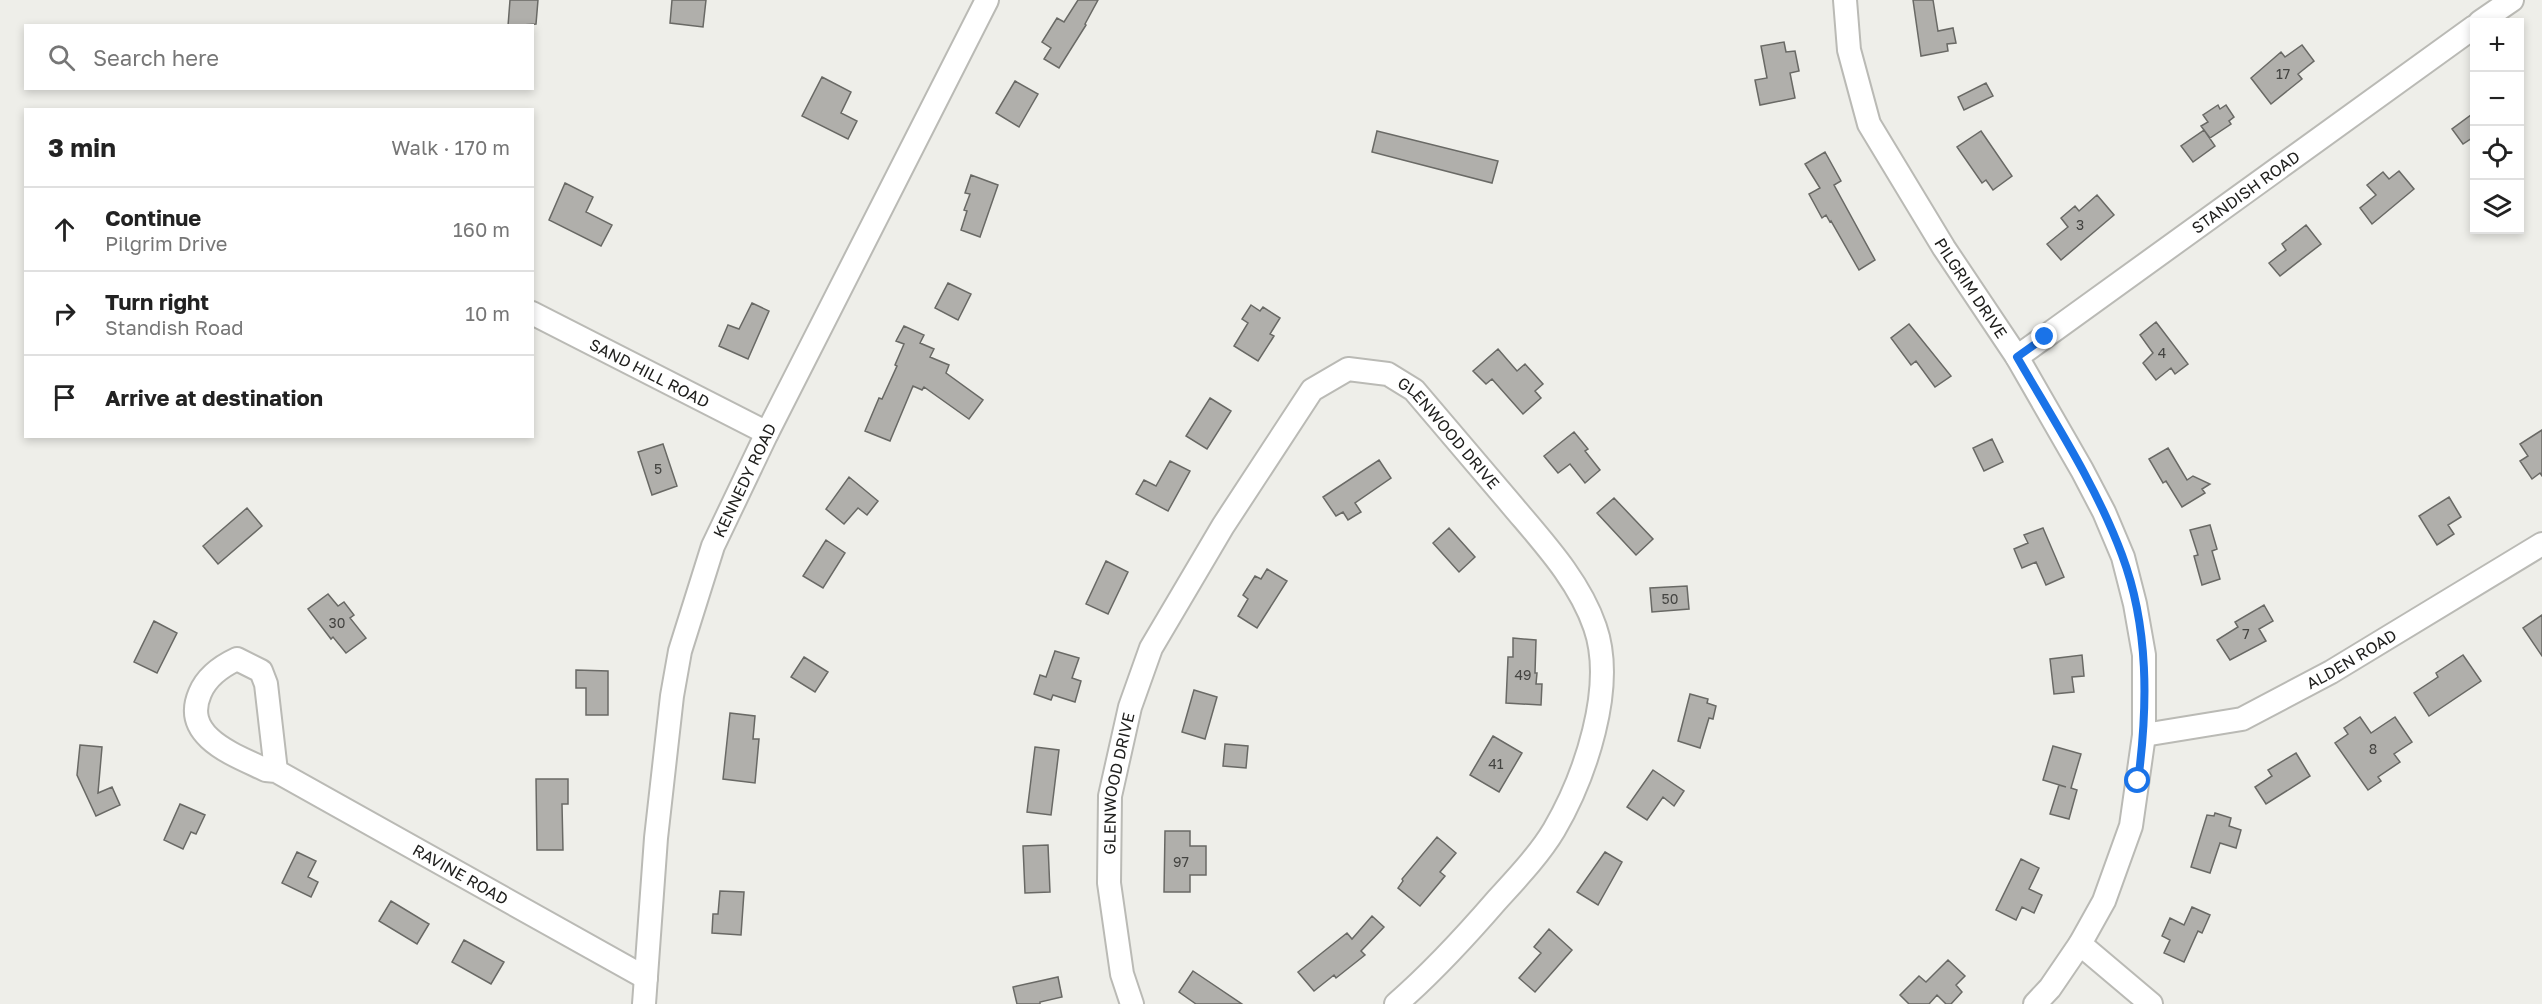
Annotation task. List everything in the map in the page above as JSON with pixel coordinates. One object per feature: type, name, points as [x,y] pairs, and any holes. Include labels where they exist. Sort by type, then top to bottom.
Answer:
[{"type":"street","name":"KENNEDY ROAD","points":[[644,1004],[665,739],[680,651],[713,546],[767,433],[987,0]]},
{"type":"street","name":"PILGRIM DRIVE","points":[[1845,0],[1850,50],[1869,124],[1944,248],[2017,357],[2104,512],[2123,557],[2135,604],[2144,656],[2144,735],[2131,826],[2103,901],[2080,944],[2050,988],[2035,1004]]},
{"type":"street","points":[[2486,18],[2512,0]]},
{"type":"street","name":"STANDISH ROAD","points":[[2017,357],[2470,31]]},
{"type":"street","name":"SAND HILL ROAD","points":[[534,314],[767,433]]},
{"type":"street","name":"GLENWOOD DRIVE","points":[[1132,1004],[1122,974],[1109,883],[1110,795],[1130,707],[1151,648],[1223,526],[1312,390],[1348,369],[1388,374],[1414,390],[1551,552],[1582,601],[1595,627],[1601,654],[1602,683],[1598,722],[1572,792],[1554,830],[1523,871],[1433,972],[1396,1004]]},
{"type":"street","name":"ALDEN ROAD","points":[[2144,735],[2242,719],[2331,672],[2542,544]]},
{"type":"street","name":"RAVINE ROAD","points":[[276,771],[266,684],[261,671],[237,659],[223,665],[204,685],[196,701],[195,717],[200,730],[213,742],[266,770],[276,771],[646,978]]},
{"type":"street","points":[[2080,944],[2151,1004]]},
{"type":"building","points":[[510,0],[538,0],[536,24],[508,24]]},
{"type":"building","points":[[672,0],[706,0],[703,27],[670,23]]},
{"type":"building","points":[[1078,0],[1098,0],[1086,25],[1059,68],[1044,59],[1051,48],[1042,42],[1057,18],[1064,22]]},
{"type":"building","points":[[1913,0],[1933,0],[1938,31],[1953,28],[1956,43],[1947,44],[1948,51],[1921,56]]},
{"type":"building","points":[[1784,42],[1786,52],[1795,51],[1799,71],[1790,73],[1795,98],[1760,105],[1755,80],[1767,78],[1761,46]]},
{"type":"building","points":[[2302,45],[2314,61],[2298,74],[2302,79],[2271,104],[2251,78],[2281,52],[2285,57]]},
{"type":"building","points":[[822,77],[851,92],[841,113],[857,121],[848,139],[802,116]]},
{"type":"building","points":[[1015,81],[1038,94],[1019,127],[996,113]]},
{"type":"building","points":[[1986,83],[1993,96],[1964,110],[1958,97]]},
{"type":"building","points":[[2218,105],[2220,109],[2226,105],[2234,117],[2229,121],[2231,124],[2210,138],[2201,126],[2208,122],[2203,115]]},
{"type":"building","points":[[2470,116],[2470,139],[2463,144],[2452,129]]},
{"type":"building","points":[[2204,130],[2215,146],[2193,162],[2181,146]]},
{"type":"building","points":[[1377,131],[1498,161],[1492,183],[1372,152]]},
{"type":"building","points":[[1981,131],[2012,176],[1993,190],[1986,180],[1982,183],[1957,147]]},
{"type":"building","points":[[1825,152],[1841,181],[1834,185],[1875,260],[1859,270],[1831,221],[1826,215],[1822,218],[1809,194],[1820,188],[1805,164]]},
{"type":"building","points":[[2399,171],[2414,189],[2372,224],[2360,208],[2376,195],[2367,185],[2383,172],[2389,179]]},
{"type":"building","points":[[971,175],[998,185],[980,237],[961,230],[967,211],[964,210],[970,194],[965,193]]},
{"type":"building","points":[[565,183],[593,197],[586,212],[612,225],[601,246],[549,220]]},
{"type":"building","points":[[2097,195],[2114,215],[2061,260],[2047,244],[2068,227],[2061,218],[2075,206],[2079,211]]},
{"type":"building","points":[[2306,225],[2321,244],[2280,276],[2269,263],[2286,250],[2282,244]]},
{"type":"building","points":[[948,283],[971,294],[958,320],[935,308]]},
{"type":"building","points":[[752,303],[769,311],[748,359],[719,346],[728,325],[739,329]]},
{"type":"building","points":[[1251,305],[1260,311],[1263,307],[1280,318],[1270,334],[1274,336],[1258,361],[1234,346],[1248,323],[1242,319]]},
{"type":"building","points":[[2156,322],[2188,364],[2175,374],[2171,368],[2156,380],[2143,363],[2153,353],[2140,335]]},
{"type":"building","points":[[1909,324],[1951,376],[1935,387],[1916,361],[1911,365],[1891,338]]},
{"type":"building","points":[[904,326],[924,335],[920,343],[934,349],[930,357],[949,365],[946,373],[983,400],[969,419],[924,387],[922,390],[913,386],[890,441],[865,431],[879,398],[882,399],[897,366],[895,365],[904,344],[896,341]]},
{"type":"building","points":[[1498,349],[1517,371],[1525,364],[1543,384],[1535,391],[1541,398],[1523,414],[1492,379],[1486,384],[1473,371]]},
{"type":"building","points":[[1210,398],[1231,411],[1207,449],[1186,436]]},
{"type":"building","points":[[2542,430],[2542,476],[2540,473],[2532,479],[2520,461],[2528,456],[2520,444]]},
{"type":"building","points":[[1574,432],[1588,449],[1585,451],[1600,470],[1585,483],[1570,464],[1558,473],[1544,456]]},
{"type":"building","points":[[1992,439],[2003,462],[1984,471],[1973,448]]},
{"type":"building","points":[[663,444],[677,486],[652,495],[638,452]]},
{"type":"building","points":[[2168,448],[2187,480],[2193,476],[2210,484],[2202,489],[2205,493],[2182,507],[2166,481],[2163,483],[2149,459]]},
{"type":"building","points":[[1379,460],[1391,478],[1355,503],[1361,512],[1348,520],[1343,512],[1336,516],[1323,497]]},
{"type":"building","points":[[1170,461],[1190,471],[1168,511],[1136,494],[1144,480],[1156,486]]},
{"type":"building","points":[[849,477],[878,501],[867,515],[858,508],[844,524],[826,509]]},
{"type":"building","points":[[2449,497],[2461,517],[2448,525],[2454,534],[2437,545],[2419,516]]},
{"type":"building","points":[[1614,498],[1653,539],[1636,555],[1597,513]]},
{"type":"building","points":[[247,508],[262,526],[218,564],[203,546]]},
{"type":"building","points":[[2210,525],[2217,549],[2212,551],[2220,579],[2202,585],[2194,556],[2198,555],[2190,530]]},
{"type":"building","points":[[1449,528],[1475,557],[1459,572],[1433,543]]},
{"type":"building","points":[[2043,528],[2064,577],[2046,585],[2036,562],[2022,568],[2014,549],[2028,543],[2024,535]]},
{"type":"building","points":[[826,540],[845,553],[823,588],[803,576]]},
{"type":"building","points":[[1106,561],[1128,572],[1108,614],[1086,604]]},
{"type":"building","points":[[1267,569],[1287,581],[1257,628],[1238,616],[1248,599],[1243,595],[1255,576],[1261,579]]},
{"type":"building","points":[[1687,586],[1689,609],[1652,612],[1650,588]]},
{"type":"building","points":[[328,594],[338,606],[344,602],[354,615],[350,618],[366,638],[346,653],[333,637],[331,639],[308,609]]},
{"type":"building","points":[[2264,605],[2273,621],[2259,629],[2266,641],[2230,660],[2217,640],[2238,627],[2235,622]]},
{"type":"building","points":[[2542,615],[2542,656],[2523,628]]},
{"type":"building","points":[[154,621],[177,633],[157,673],[134,662]]},
{"type":"building","points":[[1513,638],[1536,640],[1535,673],[1537,673],[1536,684],[1542,684],[1541,705],[1506,703],[1508,657],[1513,657]]},
{"type":"building","points":[[1055,651],[1079,658],[1072,678],[1081,681],[1075,702],[1053,695],[1051,700],[1034,694],[1040,675],[1046,677]]},
{"type":"building","points":[[2082,655],[2084,676],[2072,677],[2074,692],[2054,694],[2050,659]]},
{"type":"building","points":[[2463,655],[2481,681],[2429,716],[2414,693],[2438,677],[2436,673]]},
{"type":"building","points":[[804,657],[828,672],[815,692],[791,677]]},
{"type":"building","points":[[576,670],[608,671],[608,715],[586,715],[586,688],[576,688]]},
{"type":"building","points":[[1194,690],[1217,697],[1205,739],[1182,732]]},
{"type":"building","points":[[1690,694],[1708,699],[1707,703],[1716,706],[1713,719],[1709,718],[1700,748],[1678,741]]},
{"type":"building","points":[[730,713],[755,716],[753,739],[759,739],[755,783],[723,779]]},
{"type":"building","points":[[2360,717],[2371,733],[2395,717],[2412,742],[2394,754],[2400,762],[2378,777],[2381,781],[2368,790],[2335,743],[2348,734],[2344,728]]},
{"type":"building","points":[[1493,736],[1522,753],[1499,792],[1470,775]]},
{"type":"building","points":[[1225,744],[1248,746],[1246,768],[1223,766]]},
{"type":"building","points":[[80,745],[102,747],[98,793],[112,787],[120,805],[96,816],[77,775]]},
{"type":"building","points":[[2053,746],[2081,754],[2071,788],[2077,790],[2069,819],[2050,814],[2059,785],[2066,787],[2043,780]]},
{"type":"building","points":[[1035,747],[1059,750],[1051,815],[1027,812]]},
{"type":"building","points":[[2296,753],[2310,776],[2266,804],[2255,787],[2272,776],[2268,770]]},
{"type":"building","points":[[1653,770],[1684,791],[1674,806],[1663,797],[1647,820],[1627,807]]},
{"type":"building","points":[[536,779],[568,779],[568,804],[562,804],[563,850],[537,850]]},
{"type":"building","points":[[180,804],[205,815],[196,834],[191,832],[183,849],[164,840]]},
{"type":"building","points":[[2215,813],[2231,818],[2229,826],[2241,830],[2236,848],[2220,843],[2210,873],[2191,867],[2207,815],[2214,816]]},
{"type":"building","points":[[1165,831],[1190,831],[1190,846],[1206,846],[1206,875],[1190,875],[1190,892],[1164,892]]},
{"type":"building","points":[[1437,837],[1456,853],[1440,872],[1445,876],[1420,906],[1398,888],[1402,879]]},
{"type":"building","points":[[1048,845],[1050,892],[1025,893],[1023,846]]},
{"type":"building","points":[[297,852],[316,861],[308,877],[318,882],[311,897],[282,883]]},
{"type":"building","points":[[1605,852],[1622,862],[1598,905],[1577,892]]},
{"type":"building","points":[[2021,859],[2039,868],[2029,889],[2042,895],[2034,913],[2022,907],[2016,920],[1996,910]]},
{"type":"building","points":[[720,891],[744,892],[741,935],[712,933],[713,914],[718,914]]},
{"type":"building","points":[[391,901],[429,924],[417,944],[379,921]]},
{"type":"building","points":[[2192,907],[2210,915],[2202,933],[2198,931],[2184,962],[2164,953],[2170,940],[2162,936],[2170,918],[2184,925]]},
{"type":"building","points":[[1372,916],[1384,927],[1361,951],[1365,955],[1336,978],[1334,975],[1314,991],[1298,972],[1347,933],[1352,939]]},
{"type":"building","points":[[1549,929],[1572,950],[1535,992],[1519,978],[1541,953],[1534,947]]},
{"type":"building","points":[[464,940],[504,962],[491,984],[452,962]]},
{"type":"building","points":[[1948,960],[1965,976],[1956,985],[1962,992],[1951,1004],[1946,1004],[1937,995],[1929,1004],[1909,1004],[1900,995],[1919,976],[1926,982]]},
{"type":"building","points":[[1193,971],[1242,1004],[1196,1004],[1179,992]]},
{"type":"building","points":[[1058,977],[1062,997],[1040,1002],[1040,1004],[1017,1004],[1013,987]]},
{"type":"route","points":[[2045,337],[2017,357],[2104,512],[2123,557],[2135,604],[2144,656],[2144,735],[2138,781]]}]
